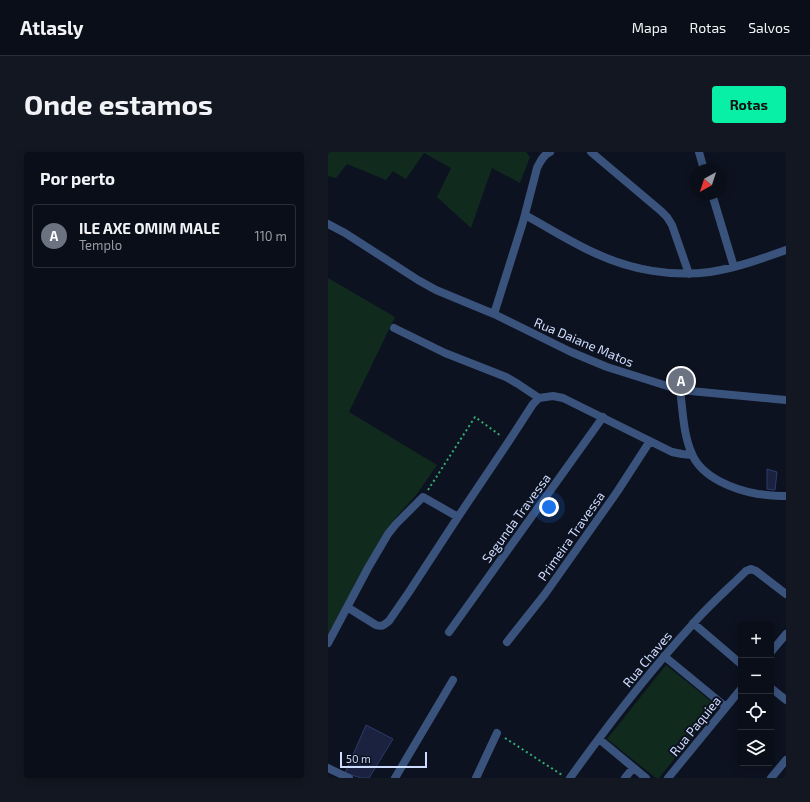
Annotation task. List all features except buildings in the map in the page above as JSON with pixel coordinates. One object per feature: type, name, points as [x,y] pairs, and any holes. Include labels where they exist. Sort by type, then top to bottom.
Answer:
[{"type":"street","points":[[494,314],[525,215],[537,168],[544,156],[550,152]]},
{"type":"street","points":[[591,152],[667,217],[672,225],[689,274]]},
{"type":"street","points":[[699,152],[702,164]]},
{"type":"street","points":[[714,200],[734,267]]},
{"type":"street","points":[[525,215],[583,248],[615,262],[668,273],[689,274],[711,272],[734,267],[786,250]]},
{"type":"street","name":"Rua Daiane Matos","points":[[328,224],[436,290],[494,314],[571,352],[608,367],[680,390],[786,400]]},
{"type":"street","points":[[394,328],[445,353],[506,377],[538,399]]},
{"type":"street","points":[[680,390],[686,434],[692,455],[698,464],[716,479],[738,489],[760,494],[786,496]]},
{"type":"street","points":[[347,607],[376,625],[385,625],[389,621],[406,598],[533,404],[538,399],[553,396],[563,398],[650,442],[677,453],[692,455]]},
{"type":"street","name":"Segunda Travessa","points":[[449,632],[603,417]]},
{"type":"street","name":"Primeira Travessa","points":[[507,642],[545,594],[617,492],[650,442]]},
{"type":"street","points":[[328,643],[388,534],[423,497],[458,517]]},
{"type":"street","name":"Rua Chaves","points":[[570,778],[636,690],[664,656],[693,623],[746,571],[751,569],[756,571],[786,594]]},
{"type":"street","points":[[693,623],[738,661]]},
{"type":"street","points":[[774,648],[786,634]]},
{"type":"street","points":[[664,656],[726,707]]},
{"type":"street","points":[[395,778],[453,680]]},
{"type":"street","points":[[774,690],[786,700]]},
{"type":"street","name":"Rua Paquiea","points":[[668,778],[738,693]]},
{"type":"street","points":[[476,778],[497,733]]},
{"type":"street","points":[[599,739],[646,778]]},
{"type":"street","points":[[771,778],[786,760]]},
{"type":"street","points":[[328,768],[349,778]]},
{"type":"street","points":[[625,778],[633,768]]},
{"type":"path","points":[[423,497],[475,417],[509,441]]},
{"type":"path","points":[[497,733],[567,778]]},
{"type":"green space","points":[[328,152],[526,152],[530,157],[520,183],[492,168],[471,228],[437,197],[451,168],[424,153],[406,179],[393,171],[386,180],[347,164],[336,178],[328,176]]},
{"type":"green space","points":[[328,278],[395,317],[349,412],[437,465],[417,494],[391,523],[328,634]]},
{"type":"green space","points":[[666,665],[717,706],[659,778],[656,778],[607,739]]},
{"type":"place","name":"ILE AXE OMIM MALE","points":[[681,381]]}]
